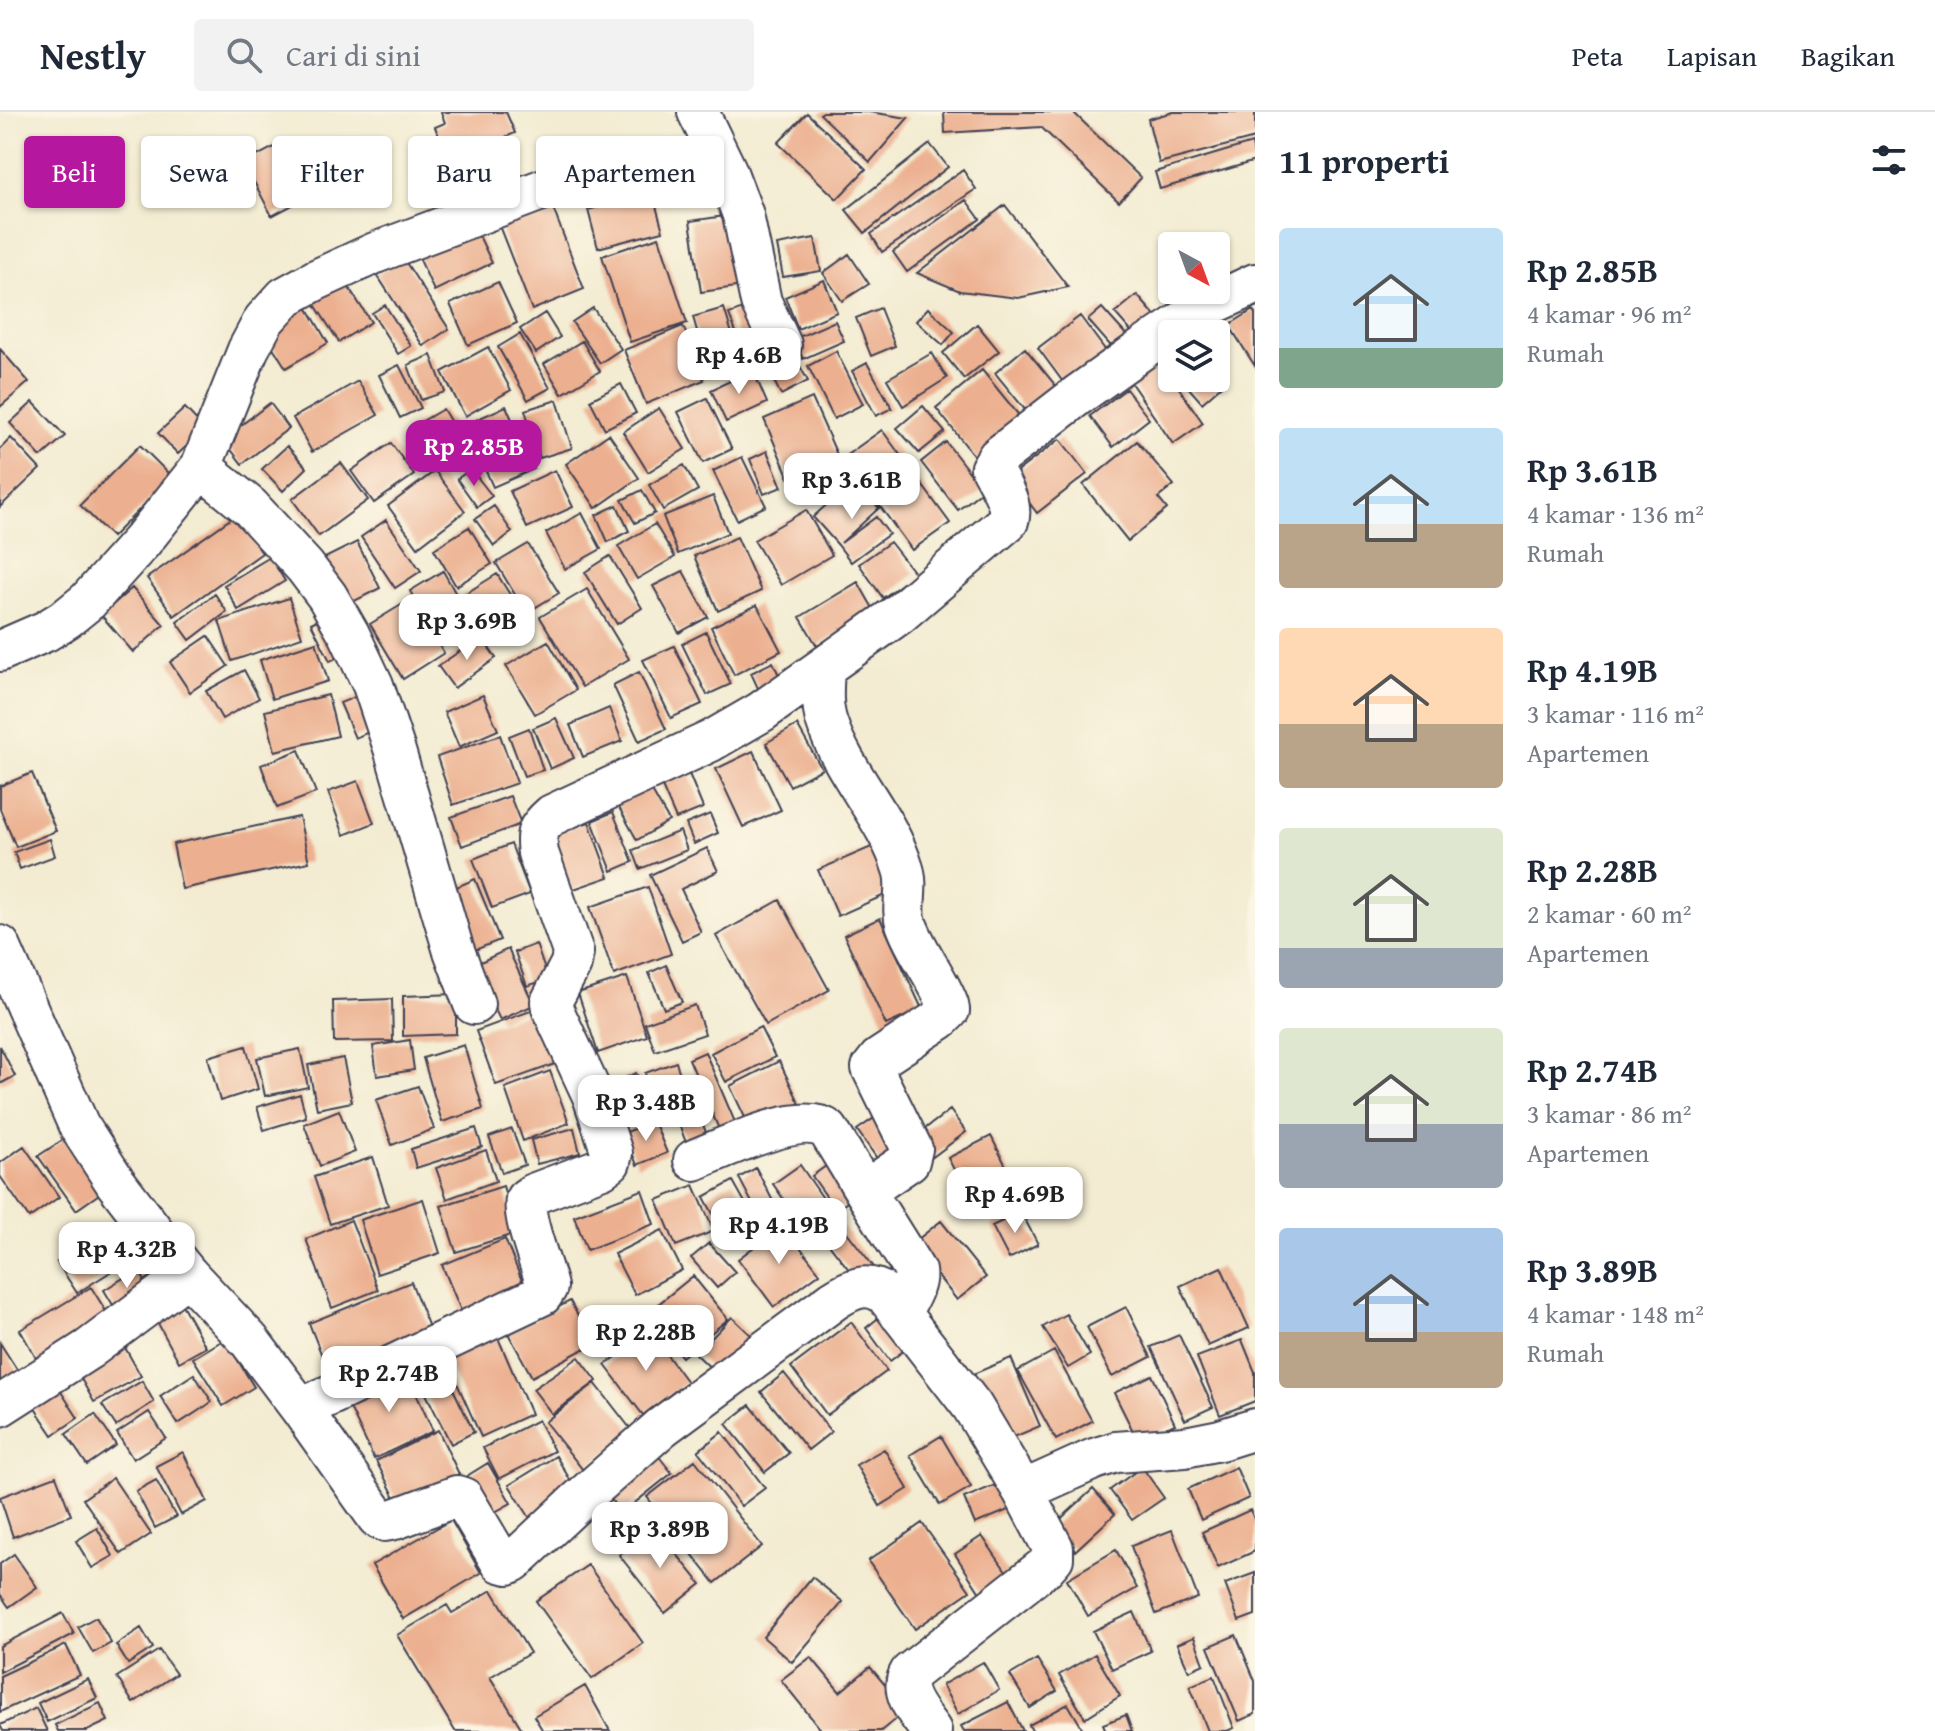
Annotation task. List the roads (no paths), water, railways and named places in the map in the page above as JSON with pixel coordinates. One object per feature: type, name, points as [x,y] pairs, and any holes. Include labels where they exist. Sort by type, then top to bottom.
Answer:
[{"type":"street","points":[[698,112],[726,170],[743,215],[761,302],[781,345]]},
{"type":"street","points":[[0,651],[67,618],[88,601],[142,541],[201,467],[248,350],[264,320],[285,297],[375,253],[536,192]]},
{"type":"street","points":[[301,1409],[542,1295],[547,1287],[528,1222],[526,1199],[610,1162],[612,1153],[601,1116],[552,1008],[551,1002],[571,964],[573,952],[538,853],[536,840],[540,825],[552,815],[711,741],[761,712],[899,614],[1008,521],[1009,506],[991,468],[998,457],[1148,345],[1204,308],[1255,284]]},
{"type":"street","points":[[201,467],[250,507],[305,567],[327,596],[349,634],[373,685],[453,948],[474,1004]]},
{"type":"street","points":[[824,668],[826,722],[840,753],[888,834],[903,869],[905,919],[949,1010],[873,1065],[874,1074],[912,1149],[909,1161],[865,1191]]},
{"type":"street","points":[[0,946],[12,1008],[79,1126],[116,1183],[188,1275],[249,1340],[378,1518],[385,1521],[457,1496],[463,1498],[501,1562],[508,1564],[662,1427],[842,1295],[850,1290],[873,1287],[885,1294],[972,1406],[1053,1548],[1053,1558],[1045,1567],[906,1678],[907,1694],[931,1731]]},
{"type":"street","points":[[694,1160],[788,1125],[823,1126],[915,1271],[915,1283],[900,1314]]},
{"type":"street","points":[[0,1406],[89,1349],[188,1275]]},
{"type":"street","points":[[1023,1491],[1116,1452],[1185,1447],[1255,1429]]}]
